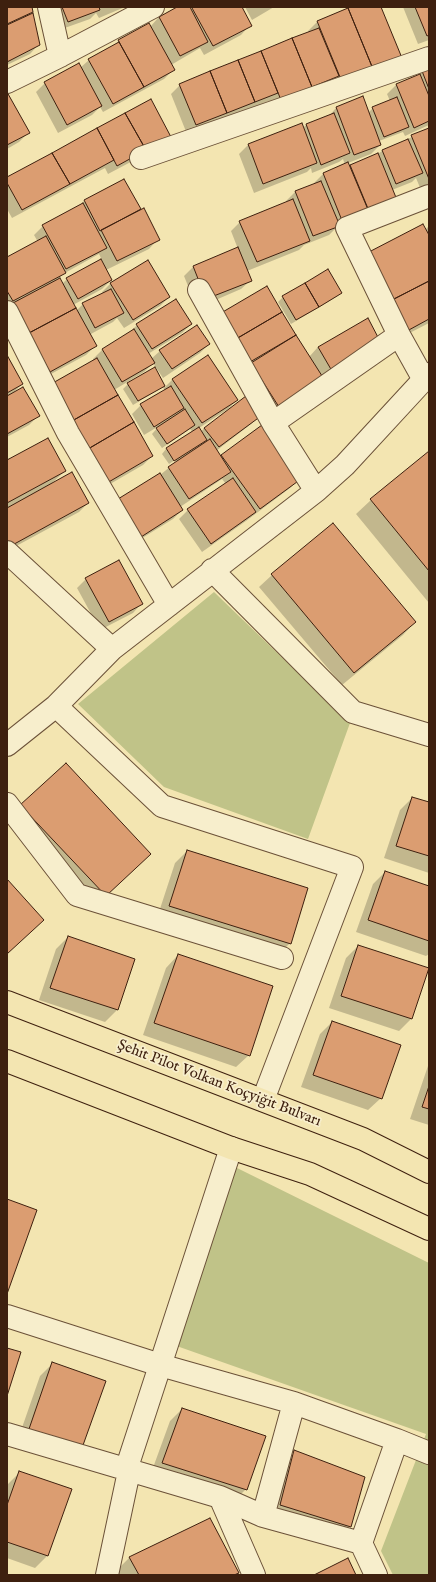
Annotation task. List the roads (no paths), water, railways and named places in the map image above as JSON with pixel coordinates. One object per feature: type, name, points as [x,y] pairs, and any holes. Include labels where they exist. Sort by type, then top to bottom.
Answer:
[{"type":"main road","name":"Şehit Pilot Volkan Koçyiğit Bulvarı","points":[[7,1002],[363,1139],[429,1172]]},
{"type":"main road","points":[[7,1061],[231,1148],[310,1174],[429,1229]]},
{"type":"street","points":[[49,7],[60,56]]},
{"type":"street","points":[[7,82],[153,7]]},
{"type":"street","points":[[141,158],[429,58]]},
{"type":"street","points":[[7,745],[56,706],[112,648],[316,491],[345,465],[426,377],[399,335],[347,228],[429,196]]},
{"type":"street","points":[[199,290],[273,423],[316,491]]},
{"type":"street","points":[[7,312],[68,433],[169,604]]},
{"type":"street","points":[[273,423],[399,335]]},
{"type":"street","points":[[7,552],[112,648]]},
{"type":"street","points":[[212,570],[352,712],[429,735]]},
{"type":"street","points":[[56,706],[162,806],[352,867],[263,1100]]},
{"type":"street","points":[[7,804],[77,895],[282,958]]},
{"type":"street","points":[[107,1575],[128,1476],[126,1470],[231,1148]]},
{"type":"street","points":[[7,1316],[160,1365],[294,1403],[429,1453]]},
{"type":"street","points":[[263,1516],[294,1403]]},
{"type":"street","points":[[7,1434],[220,1497],[263,1516],[361,1543]]},
{"type":"street","points":[[376,1575],[361,1543],[397,1440]]},
{"type":"street","points":[[220,1497],[254,1575]]}]
